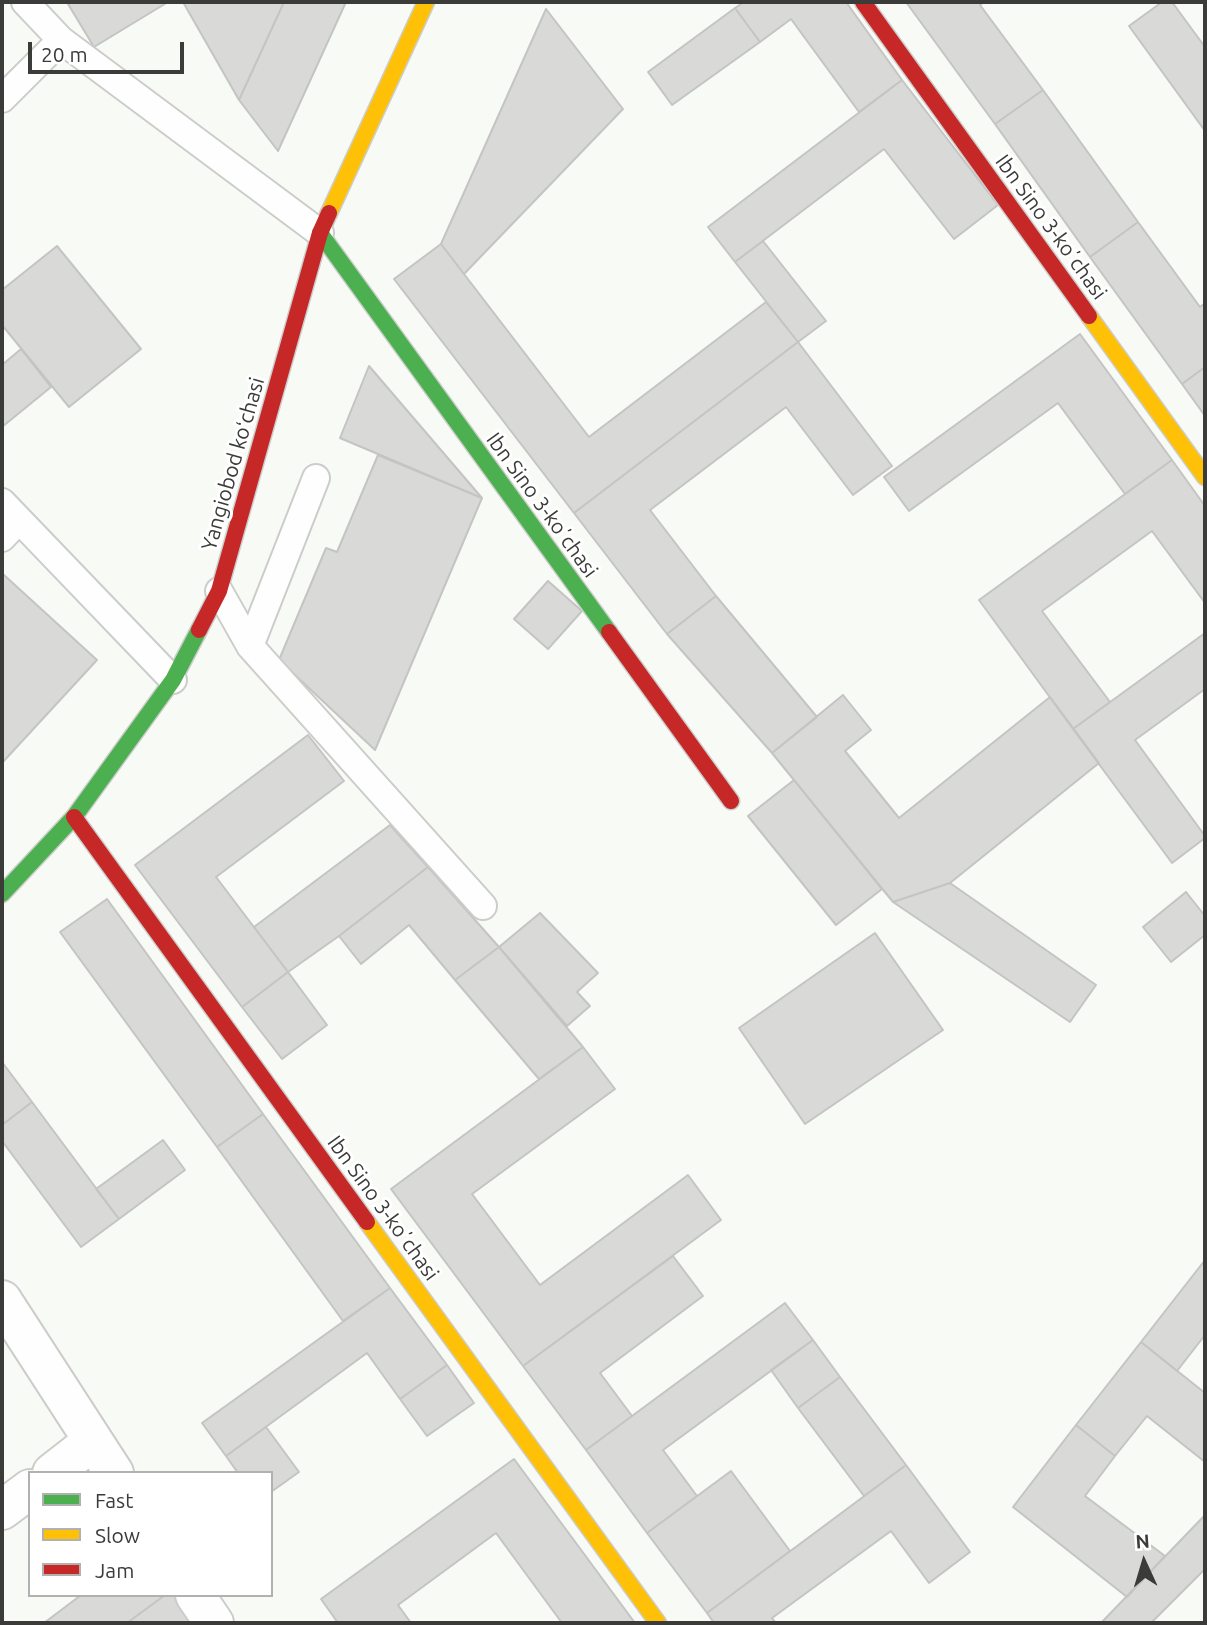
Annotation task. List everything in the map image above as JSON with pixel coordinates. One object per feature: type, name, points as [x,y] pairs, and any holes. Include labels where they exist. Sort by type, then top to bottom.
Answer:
[{"type":"street","name":"Yangiobod koʻchasi","points":[[2,894],[74,817],[173,680],[219,591],[320,233],[426,2]]},
{"type":"street","name":"Ibn Sino 3-koʼchasi","points":[[863,2],[1205,477]]},
{"type":"street","name":"Ibn Sino 3-koʼchasi","points":[[320,233],[731,801]]},
{"type":"street","name":"Ibn Sino 3-koʼchasi","points":[[74,817],[658,1623]]},
{"type":"street","points":[[2,1300],[113,1471]]},
{"type":"street","points":[[55,1471],[93,1441]]},
{"type":"street","points":[[2,1510],[28,1490]]},
{"type":"street","points":[[196,1597],[214,1623]]},
{"type":"lane","points":[[25,2],[61,40],[320,233]]},
{"type":"lane","points":[[2,99],[61,40]]},
{"type":"lane","points":[[250,646],[316,478]]},
{"type":"lane","points":[[8,520],[173,680]]},
{"type":"lane","points":[[219,591],[250,646],[483,906]]},
{"type":"building","points":[[168,2],[94,47],[68,4]]},
{"type":"building","points":[[183,2],[284,2],[239,100]]},
{"type":"building","points":[[284,2],[346,2],[278,151],[239,100]]},
{"type":"building","points":[[744,2],[846,2],[902,80],[859,112],[791,19],[760,42],[735,8]]},
{"type":"building","points":[[906,2],[984,2],[980,5],[1043,90],[995,124]]},
{"type":"building","points":[[1162,2],[1172,2],[1205,47],[1205,131],[1129,26]]},
{"type":"building","points":[[735,8],[760,42],[672,105],[648,72]]},
{"type":"building","points":[[546,9],[623,109],[464,274],[441,244]]},
{"type":"building","points":[[902,80],[998,205],[954,239],[884,149],[735,262],[708,227]]},
{"type":"building","points":[[1043,90],[1138,222],[1090,257],[995,124]]},
{"type":"building","points":[[1138,222],[1200,307],[1205,303],[1205,367],[1182,384],[1090,257]]},
{"type":"building","points":[[763,241],[826,321],[798,342],[735,262]]},
{"type":"building","points":[[441,244],[589,437],[766,302],[798,342],[574,513],[394,279]]},
{"type":"building","points":[[57,246],[141,349],[69,407],[2,325],[2,290]]},
{"type":"building","points":[[1080,334],[1172,460],[1125,494],[1058,403],[909,511],[884,477]]},
{"type":"building","points":[[798,342],[892,466],[853,495],[786,407],[650,510],[716,596],[667,634],[574,513]]},
{"type":"building","points":[[21,349],[51,387],[2,427],[2,365]]},
{"type":"building","points":[[369,366],[482,498],[340,438]]},
{"type":"building","points":[[1205,367],[1205,416],[1182,384]]},
{"type":"building","points":[[378,455],[482,498],[375,750],[279,660],[326,548],[337,552]]},
{"type":"building","points":[[1172,460],[1205,506],[1205,603],[1152,531],[1042,611],[1110,702],[1073,729],[979,600]]},
{"type":"building","points":[[4,575],[97,660],[2,763],[2,577]]},
{"type":"building","points":[[548,581],[582,611],[548,649],[514,619]]},
{"type":"building","points":[[716,596],[817,717],[772,753],[667,634]]},
{"type":"building","points":[[1205,633],[1205,689],[1135,740],[1205,836],[1172,863],[1073,729]]},
{"type":"building","points":[[843,695],[871,730],[845,751],[899,818],[1050,697],[1099,763],[950,883],[893,902],[772,753]]},
{"type":"building","points":[[308,735],[344,781],[216,877],[288,972],[242,1007],[135,865]]},
{"type":"building","points":[[794,780],[882,889],[836,925],[748,816]]},
{"type":"building","points":[[390,825],[428,867],[288,972],[254,927]]},
{"type":"building","points":[[428,867],[499,947],[455,980],[409,925],[361,964],[339,936]]},
{"type":"building","points":[[950,883],[1096,985],[1070,1022],[893,902]]},
{"type":"building","points":[[1186,892],[1205,916],[1205,935],[1171,962],[1143,927]]},
{"type":"building","points":[[107,899],[263,1114],[217,1147],[60,932]]},
{"type":"building","points":[[540,913],[598,973],[577,992],[590,1006],[567,1026],[499,947]]},
{"type":"building","points":[[875,933],[943,1030],[805,1124],[739,1028]]},
{"type":"building","points":[[499,947],[583,1047],[539,1079],[455,980]]},
{"type":"building","points":[[288,972],[327,1025],[282,1059],[242,1007]]},
{"type":"building","points":[[583,1047],[615,1089],[472,1194],[540,1285],[688,1175],[721,1220],[523,1366],[391,1189]]},
{"type":"building","points":[[2,1062],[32,1102],[2,1125]]},
{"type":"building","points":[[32,1102],[119,1219],[81,1247],[2,1141],[2,1125]]},
{"type":"building","points":[[263,1114],[390,1288],[343,1321],[217,1147]]},
{"type":"building","points":[[163,1140],[185,1170],[119,1219],[96,1189]]},
{"type":"building","points":[[673,1256],[703,1296],[600,1373],[632,1416],[586,1450],[523,1366]]},
{"type":"building","points":[[1205,1260],[1205,1335],[1177,1371],[1141,1342]]},
{"type":"building","points":[[390,1288],[447,1365],[400,1399],[367,1353],[226,1456],[202,1423]]},
{"type":"building","points":[[785,1303],[813,1340],[663,1450],[697,1496],[647,1533],[586,1450]]},
{"type":"building","points":[[813,1340],[840,1377],[798,1408],[771,1370]]},
{"type":"building","points":[[1141,1342],[1205,1393],[1205,1462],[1147,1416],[1115,1456],[1076,1425]]},
{"type":"building","points":[[447,1365],[474,1403],[427,1436],[400,1399]]},
{"type":"building","points":[[840,1377],[906,1465],[864,1496],[798,1408]]},
{"type":"building","points":[[1076,1425],[1115,1456],[1085,1496],[1165,1556],[1127,1597],[1013,1507]]},
{"type":"building","points":[[266,1427],[299,1472],[273,1491],[273,1471],[237,1471],[226,1456]]},
{"type":"building","points":[[514,1459],[635,1623],[562,1623],[496,1533],[398,1605],[411,1623],[338,1623],[321,1599]]},
{"type":"building","points":[[906,1465],[970,1552],[929,1583],[891,1531],[772,1618],[776,1623],[714,1623],[707,1613]]},
{"type":"building","points":[[731,1471],[790,1551],[707,1613],[647,1533]]},
{"type":"building","points":[[1205,1515],[1205,1569],[1151,1623],[1101,1623]]},
{"type":"building","points":[[78,1597],[162,1597],[127,1623],[44,1623]]},
{"type":"building","points":[[162,1597],[187,1597],[200,1623],[127,1623]]},
{"type":"traffic: fast","points":[[320,233],[609,632]]},
{"type":"traffic: fast","points":[[2,894],[74,817],[173,680],[199,630]]},
{"type":"traffic: slow","points":[[329,213],[426,2]]},
{"type":"traffic: slow","points":[[1089,316],[1205,477]]},
{"type":"traffic: slow","points":[[367,1222],[658,1623]]},
{"type":"traffic: jam","points":[[863,2],[1089,316]]},
{"type":"traffic: jam","points":[[199,630],[219,591],[320,233],[329,213]]},
{"type":"traffic: jam","points":[[609,632],[731,801]]},
{"type":"traffic: jam","points":[[74,817],[367,1222]]}]
